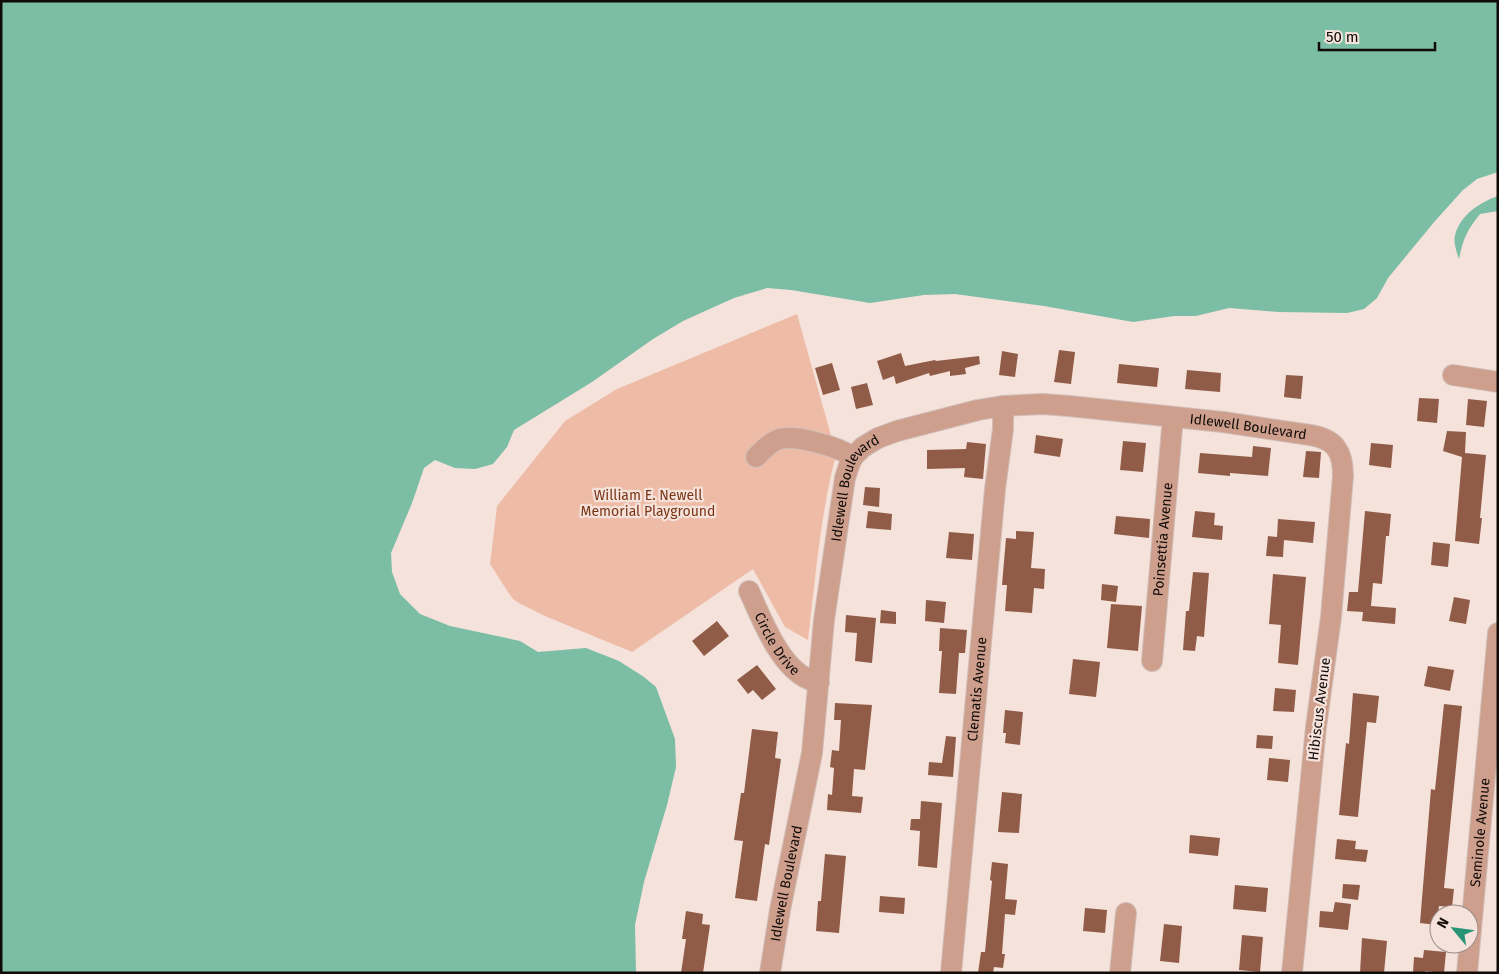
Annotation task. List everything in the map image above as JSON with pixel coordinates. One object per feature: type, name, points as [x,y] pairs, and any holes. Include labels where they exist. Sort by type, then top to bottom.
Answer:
[{"type":"street","points":[[1453,375],[1498,382]]},
{"type":"street","name":"Idlewell Boulevard","points":[[770,973],[780,910],[812,753],[826,605],[847,469],[853,457],[869,442],[892,432],[978,410],[1030,404],[1224,422],[1310,435],[1325,439],[1336,447]]},
{"type":"street","name":"Clematis Avenue","points":[[951,973],[995,489],[1003,429],[1003,406]]},
{"type":"street","name":"Poinsettia Avenue","points":[[1152,661],[1173,417]]},
{"type":"street","points":[[756,457],[773,442],[785,437],[834,447],[853,457]]},
{"type":"street","name":"Hibiscus Avenue","points":[[1292,973],[1316,727],[1331,617],[1343,476],[1342,459],[1336,447]]},
{"type":"street","name":"Circle Drive","points":[[749,591],[768,634],[781,654],[807,679],[819,682]]},
{"type":"street","name":"Seminole Avenue","points":[[1467,973],[1498,633]]},
{"type":"street","points":[[1120,973],[1126,913]]},
{"type":"green space","name":"William E. Newell Memorial Playground","points":[[797,314],[832,439],[840,440],[833,465],[824,514],[808,640],[785,627],[753,569],[632,652],[545,616],[513,599],[490,564],[497,506],[565,421],[617,389]]},
{"type":"shaded area","points":[[1,1],[1498,1],[1498,172],[1477,179],[1463,190],[1388,278],[1377,298],[1364,309],[1347,313],[1278,312],[1229,308],[1196,316],[1174,316],[1133,322],[1044,306],[955,294],[924,295],[870,303],[767,288],[734,298],[683,321],[653,339],[592,382],[514,430],[507,447],[493,464],[475,469],[455,468],[435,460],[424,468],[391,553],[392,572],[400,594],[420,614],[450,626],[520,641],[538,652],[586,648],[619,661],[656,687],[675,739],[676,767],[667,805],[644,882],[635,925],[636,973],[1,973]]},
{"type":"shaded area","points":[[1498,196],[1498,211],[1480,214],[1466,235],[1459,259],[1455,238],[1461,222],[1478,206]]},
{"type":"building","points":[[1059,350],[1075,352],[1071,384],[1054,382]]},
{"type":"building","points":[[1002,351],[1018,354],[1015,377],[999,375]]},
{"type":"building","points":[[901,353],[905,366],[935,360],[979,356],[980,364],[965,368],[966,374],[950,376],[950,371],[930,376],[929,373],[896,384],[894,376],[883,380],[877,361]]},
{"type":"building","points":[[832,363],[840,390],[823,395],[815,368]]},
{"type":"building","points":[[1119,364],[1159,368],[1157,387],[1117,383]]},
{"type":"building","points":[[1187,370],[1221,373],[1220,392],[1185,389]]},
{"type":"building","points":[[1286,375],[1303,376],[1301,399],[1284,397]]},
{"type":"building","points":[[867,383],[873,405],[856,409],[851,387]]},
{"type":"building","points":[[1419,398],[1439,399],[1437,423],[1417,421]]},
{"type":"building","points":[[1468,399],[1487,401],[1484,427],[1466,425]]},
{"type":"building","points":[[1447,431],[1466,432],[1465,453],[1486,455],[1479,544],[1455,541],[1462,457],[1443,451]]},
{"type":"building","points":[[1036,435],[1063,439],[1060,457],[1034,453]]},
{"type":"building","points":[[1123,441],[1146,443],[1143,472],[1120,470]]},
{"type":"building","points":[[967,442],[986,444],[983,479],[964,477],[965,468],[927,469],[927,450],[966,449]]},
{"type":"building","points":[[1371,443],[1393,445],[1391,468],[1369,465]]},
{"type":"building","points":[[1253,446],[1271,448],[1268,476],[1230,473],[1230,476],[1198,473],[1200,453],[1252,457]]},
{"type":"building","points":[[1306,451],[1321,452],[1319,478],[1303,477]]},
{"type":"building","points":[[865,487],[880,488],[879,507],[863,505]]},
{"type":"building","points":[[868,511],[892,514],[891,530],[866,528]]},
{"type":"building","points":[[1195,511],[1215,513],[1214,525],[1223,526],[1222,540],[1192,537]]},
{"type":"building","points":[[1365,511],[1391,514],[1389,536],[1386,536],[1382,584],[1373,583],[1371,606],[1396,608],[1395,624],[1362,621],[1363,612],[1347,611],[1349,592],[1358,592]]},
{"type":"building","points":[[1116,516],[1150,519],[1149,538],[1114,534]]},
{"type":"building","points":[[1278,519],[1315,522],[1313,543],[1284,540],[1283,557],[1266,556],[1268,536],[1277,537]]},
{"type":"building","points":[[1016,531],[1034,532],[1031,568],[1045,569],[1044,589],[1034,588],[1032,613],[1005,611],[1007,585],[1002,585],[1006,538],[1016,539]]},
{"type":"building","points":[[949,532],[974,534],[972,560],[946,558]]},
{"type":"building","points":[[1433,542],[1450,544],[1448,567],[1431,565]]},
{"type":"building","points":[[1193,572],[1209,573],[1204,637],[1197,636],[1195,651],[1183,650],[1186,611],[1189,611]]},
{"type":"building","points":[[1273,574],[1306,577],[1298,665],[1278,663],[1281,625],[1269,624]]},
{"type":"building","points":[[1102,584],[1118,586],[1116,602],[1101,600]]},
{"type":"building","points":[[1454,597],[1470,600],[1466,624],[1449,621]]},
{"type":"building","points":[[926,600],[946,602],[944,623],[925,621]]},
{"type":"building","points":[[1111,604],[1142,606],[1138,651],[1107,648]]},
{"type":"building","points":[[881,610],[896,612],[896,624],[880,623]]},
{"type":"building","points":[[846,615],[876,618],[872,663],[855,661],[857,633],[845,632]]},
{"type":"building","points":[[717,621],[729,636],[704,656],[692,641]]},
{"type":"building","points":[[940,628],[967,630],[965,653],[959,653],[956,694],[939,693],[942,651],[939,651]]},
{"type":"building","points":[[1073,659],[1100,662],[1096,697],[1069,694]]},
{"type":"building","points":[[757,665],[776,689],[762,700],[753,690],[748,694],[737,680]]},
{"type":"building","points":[[1428,666],[1454,670],[1450,691],[1424,686]]},
{"type":"building","points":[[1275,688],[1296,690],[1294,712],[1273,711]]},
{"type":"building","points":[[1353,693],[1379,696],[1376,723],[1367,722],[1358,817],[1339,815],[1346,743],[1349,744]]},
{"type":"building","points":[[835,703],[872,705],[865,770],[854,769],[852,796],[863,797],[861,813],[827,810],[828,794],[832,795],[834,768],[830,767],[832,750],[839,751],[841,720],[834,720]]},
{"type":"building","points":[[1444,704],[1462,706],[1444,888],[1454,889],[1452,904],[1429,904],[1429,924],[1420,923],[1431,789],[1435,790]]},
{"type":"building","points":[[1005,710],[1023,712],[1020,745],[1005,743],[1006,733],[1003,733]]},
{"type":"building","points":[[752,729],[778,732],[775,758],[781,759],[769,845],[765,844],[757,901],[735,898],[743,841],[734,840],[741,793],[744,793]]},
{"type":"building","points":[[1257,735],[1273,736],[1272,749],[1256,748]]},
{"type":"building","points":[[946,736],[956,737],[953,777],[928,775],[929,762],[942,763]]},
{"type":"building","points":[[1269,758],[1290,760],[1288,782],[1267,780]]},
{"type":"building","points":[[1002,792],[1022,794],[1019,833],[998,832]]},
{"type":"building","points":[[921,801],[942,803],[937,868],[918,866],[920,831],[910,830],[911,819],[920,819]]},
{"type":"building","points":[[1190,835],[1220,838],[1218,856],[1189,853]]},
{"type":"building","points":[[1337,839],[1356,841],[1355,849],[1368,850],[1366,862],[1335,859]]},
{"type":"building","points":[[825,854],[846,856],[839,933],[816,931]]},
{"type":"building","points":[[992,862],[1008,864],[1005,899],[1017,900],[1015,915],[1005,914],[1002,954],[1005,954],[1003,968],[994,967],[993,973],[978,973],[981,952],[985,952]]},
{"type":"building","points":[[1343,884],[1360,885],[1358,900],[1342,898]]},
{"type":"building","points":[[1235,885],[1268,888],[1266,912],[1233,909]]},
{"type":"building","points":[[880,896],[905,898],[904,914],[879,912]]},
{"type":"building","points":[[1335,902],[1351,904],[1348,930],[1319,927],[1320,911],[1333,912]]},
{"type":"building","points":[[1085,908],[1107,910],[1105,933],[1083,931]]},
{"type":"building","points":[[686,911],[703,914],[702,924],[710,925],[703,973],[681,973],[686,939],[682,939]]},
{"type":"building","points":[[1164,924],[1182,926],[1179,963],[1160,961]]},
{"type":"building","points":[[1242,935],[1263,937],[1260,972],[1239,970]]},
{"type":"building","points":[[1362,938],[1387,941],[1384,973],[1360,973]]},
{"type":"building","points":[[1424,950],[1429,950],[1429,954],[1446,954],[1444,973],[1425,971],[1425,973],[1413,973],[1414,957],[1423,958]]}]
